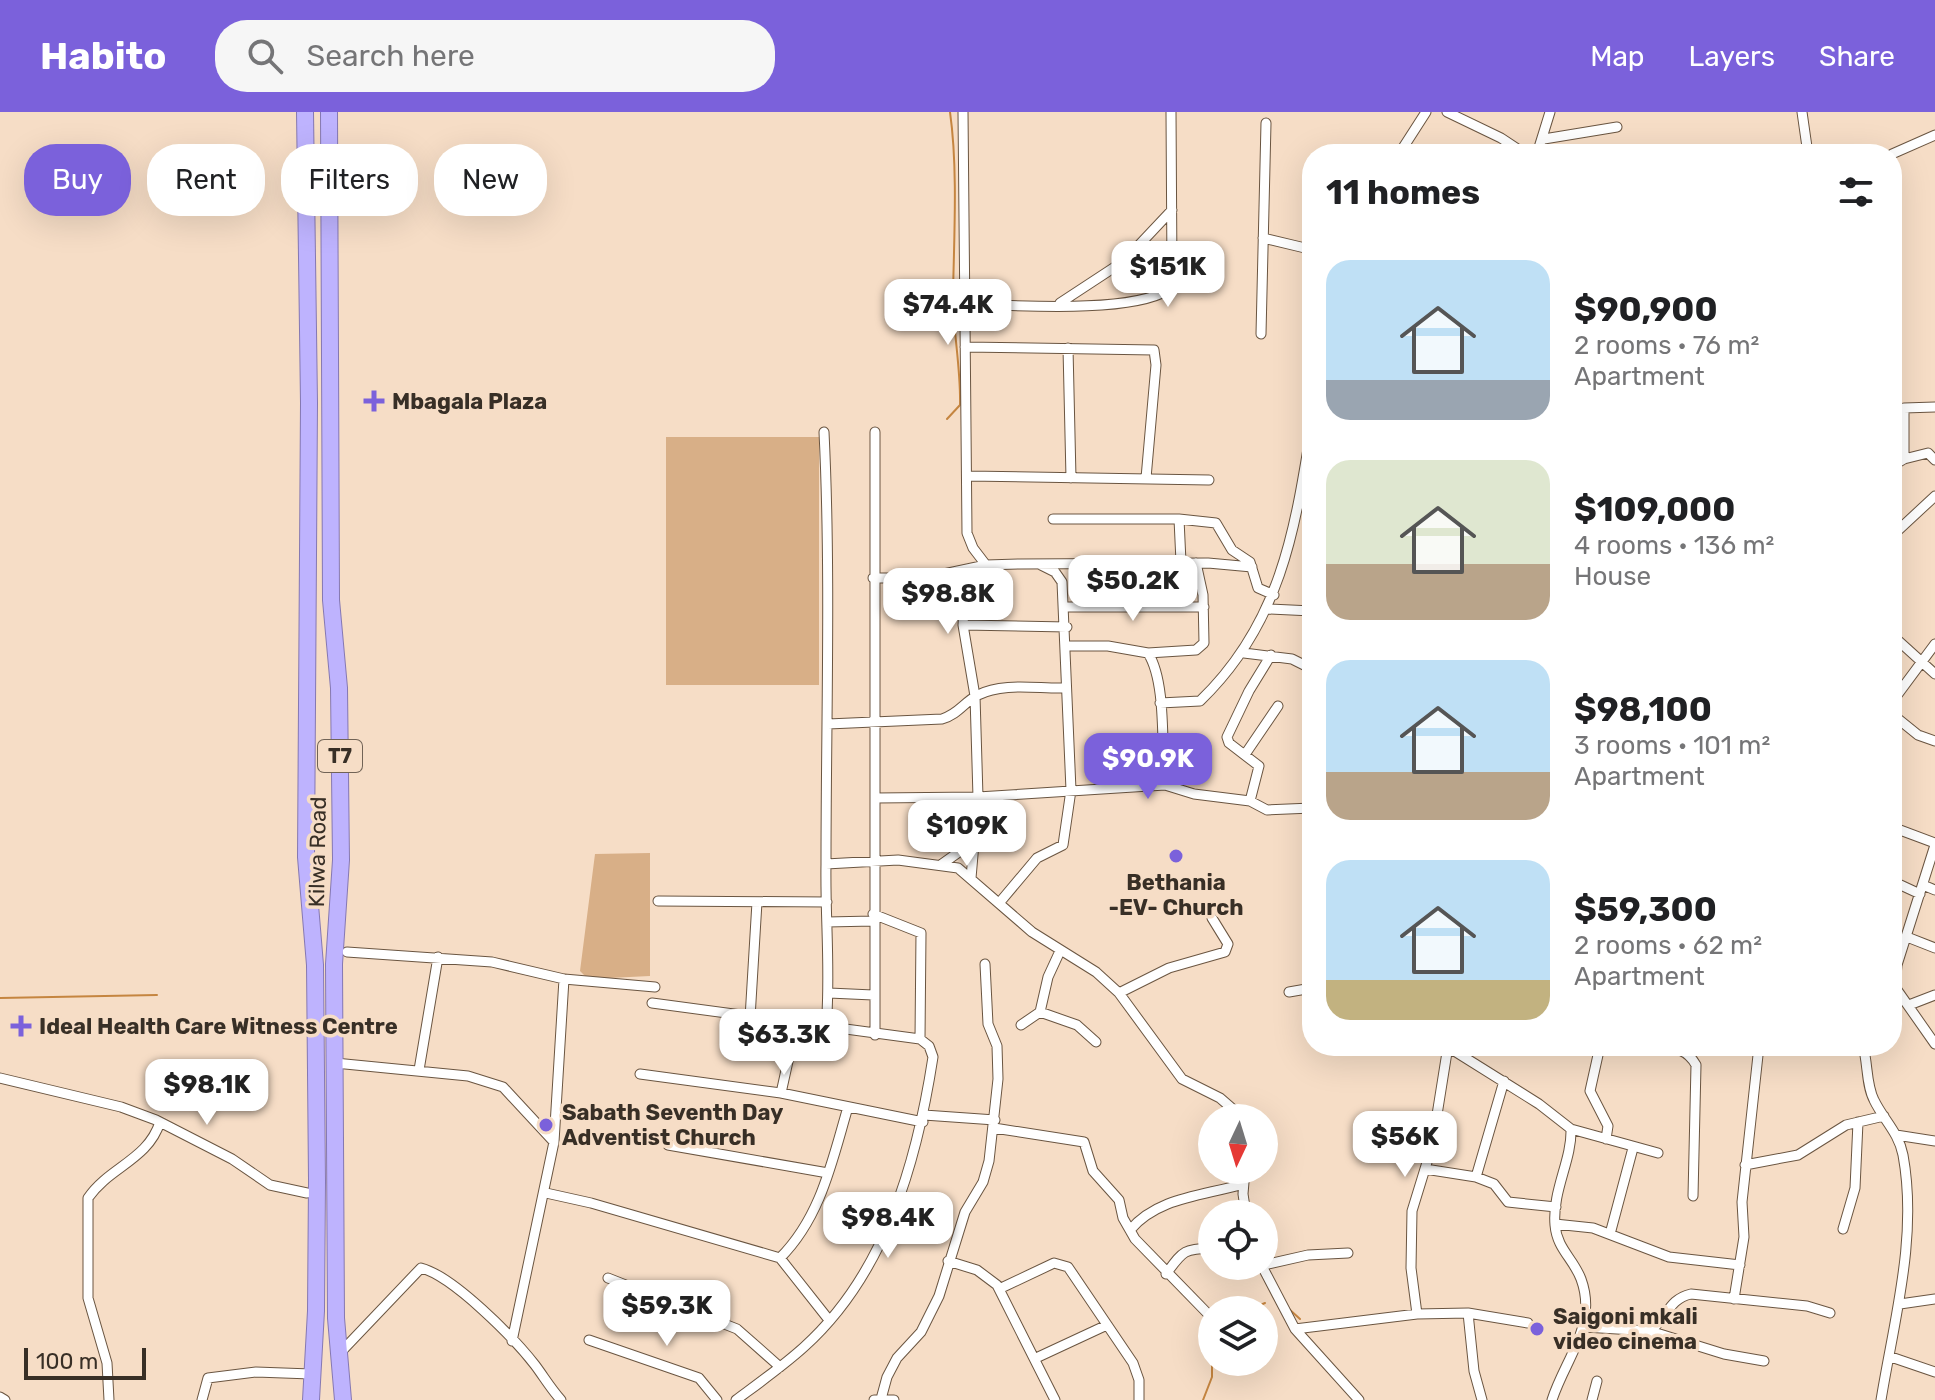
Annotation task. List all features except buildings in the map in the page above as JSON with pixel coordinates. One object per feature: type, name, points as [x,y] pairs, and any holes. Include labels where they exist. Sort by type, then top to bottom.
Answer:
[{"type":"highway","name":"Kilwa Road","points":[[305,112],[309,403],[306,857],[315,965],[317,1166],[316,1311],[311,1400]]},
{"type":"highway","name":"Kilwa Road","points":[[329,112],[331,600],[339,688],[341,860],[334,964],[336,1318],[343,1400]]},
{"type":"street","points":[[963,112],[963,304],[968,476],[973,548],[986,565]]},
{"type":"street","points":[[963,304],[1118,302],[1168,290],[1172,271],[1171,112]]},
{"type":"street","points":[[1405,144],[1426,112]]},
{"type":"street","points":[[1447,112],[1510,144]]},
{"type":"street","points":[[1542,144],[1550,112]]},
{"type":"street","points":[[1802,112],[1807,144]]},
{"type":"street","points":[[1261,334],[1266,123]]},
{"type":"street","points":[[1544,139],[1617,127]]},
{"type":"street","points":[[1902,150],[1935,135]]},
{"type":"street","points":[[1057,304],[1124,261],[1172,210]]},
{"type":"street","points":[[1263,238],[1302,247]]},
{"type":"street","points":[[965,347],[1154,350],[1156,365],[1146,478]]},
{"type":"street","points":[[1068,348],[1071,478]]},
{"type":"street","points":[[1935,407],[1904,408],[1904,459],[1928,453],[1935,460]]},
{"type":"street","points":[[824,432],[829,993],[826,1028]]},
{"type":"street","points":[[875,432],[875,1035]]},
{"type":"street","points":[[968,476],[1209,480]]},
{"type":"street","points":[[1160,703],[1200,701],[1244,653],[1274,595],[1302,485]]},
{"type":"street","points":[[1902,527],[1935,496]]},
{"type":"street","points":[[1053,519],[1179,519],[1216,523],[1232,550],[1252,567],[1258,588],[1274,595]]},
{"type":"street","points":[[1179,519],[1181,562]]},
{"type":"street","points":[[873,578],[925,578],[986,565],[1181,562],[1252,567]]},
{"type":"street","points":[[1068,646],[1108,646],[1148,653],[1196,650],[1204,643],[1204,607],[1196,563]]},
{"type":"street","points":[[1000,902],[1037,858],[1063,845],[1071,790],[1065,688],[1068,646],[1062,582],[1055,572],[1039,564]]},
{"type":"street","points":[[966,571],[963,625],[975,696],[978,797],[971,878]]},
{"type":"street","points":[[1065,607],[1204,607]]},
{"type":"street","points":[[1268,609],[1302,611]]},
{"type":"street","points":[[963,625],[1067,627]]},
{"type":"street","points":[[1902,644],[1935,674]]},
{"type":"street","points":[[1902,690],[1935,644]]},
{"type":"street","points":[[1148,653],[1154,662],[1160,703],[1165,785]]},
{"type":"street","points":[[1244,653],[1271,655],[1302,666]]},
{"type":"street","points":[[1250,801],[1260,773],[1259,766],[1246,753],[1229,743],[1227,737],[1271,655]]},
{"type":"street","points":[[828,724],[876,724],[956,715],[975,696],[1004,688],[1065,688]]},
{"type":"street","points":[[1246,753],[1278,706]]},
{"type":"street","points":[[1902,721],[1934,737]]},
{"type":"street","points":[[876,798],[978,797],[1165,785],[1194,794],[1250,801],[1267,810],[1302,808]]},
{"type":"street","points":[[1902,831],[1935,844],[1902,951]]},
{"type":"street","points":[[942,864],[973,842]]},
{"type":"street","points":[[826,864],[942,864],[958,868],[1032,932],[1096,972],[1119,993],[1182,1079],[1227,1104]]},
{"type":"street","points":[[1902,884],[1935,890]]},
{"type":"street","points":[[658,901],[827,902]]},
{"type":"street","points":[[750,1018],[757,902]]},
{"type":"street","points":[[827,922],[873,917],[921,933],[920,1039]]},
{"type":"street","points":[[1119,993],[1169,968],[1225,952],[1228,944],[1212,918]]},
{"type":"street","points":[[1907,937],[1935,948]]},
{"type":"street","points":[[1021,1025],[1040,1012],[1048,977],[1060,951]]},
{"type":"street","points":[[347,952],[492,962],[564,979],[655,987]]},
{"type":"street","points":[[419,1070],[438,957]]},
{"type":"street","points":[[894,1400],[878,1399],[897,1358],[926,1322],[939,1296],[965,1212],[983,1182],[994,1124],[997,1054],[988,1024],[985,964]]},
{"type":"street","points":[[512,1341],[546,1193],[554,1142],[564,979]]},
{"type":"street","points":[[1289,992],[1302,990]]},
{"type":"street","points":[[829,993],[873,995]]},
{"type":"street","points":[[1909,1005],[1935,995]]},
{"type":"street","points":[[1902,996],[1935,1044]]},
{"type":"street","points":[[652,1003],[796,1025],[920,1039],[929,1046],[933,1057],[913,1165],[889,1222],[852,1291],[829,1320],[780,1367],[736,1400]]},
{"type":"street","points":[[1040,1012],[1077,1025],[1096,1042]]},
{"type":"street","points":[[781,1093],[796,1025]]},
{"type":"street","points":[[1417,1314],[1411,1268],[1412,1211],[1437,1120],[1447,1056]]},
{"type":"street","points":[[1463,1056],[1571,1129],[1658,1153]]},
{"type":"street","points":[[1598,1056],[1590,1091],[1608,1126],[1606,1139]]},
{"type":"street","points":[[1691,1056],[1696,1065],[1693,1196]]},
{"type":"street","points":[[1734,1299],[1740,1265],[1745,1165],[1758,1056]]},
{"type":"street","points":[[1865,1056],[1873,1098],[1896,1135],[1906,1178],[1906,1239],[1900,1304],[1881,1400]]},
{"type":"street","points":[[335,1063],[468,1076],[503,1087],[554,1142]]},
{"type":"street","points":[[640,1074],[781,1093],[923,1118],[994,1124],[1084,1142],[1093,1171],[1119,1200],[1130,1230],[1166,1274],[1198,1305]]},
{"type":"street","points":[[0,1078],[121,1107],[160,1122],[232,1159],[270,1185],[307,1193]]},
{"type":"street","points":[[1476,1177],[1504,1081]]},
{"type":"street","points":[[780,1258],[805,1230],[828,1173],[848,1107]]},
{"type":"street","points":[[1745,1165],[1798,1155],[1837,1129],[1884,1116]]},
{"type":"street","points":[[109,1400],[107,1363],[88,1298],[88,1198],[96,1187],[143,1153],[154,1138],[160,1122]]},
{"type":"street","points":[[1843,1229],[1855,1188],[1858,1122]]},
{"type":"street","points":[[1552,1400],[1584,1327],[1582,1283],[1561,1251],[1555,1224],[1571,1129]]},
{"type":"street","points":[[1896,1135],[1935,1141]]},
{"type":"street","points":[[668,1145],[828,1173]]},
{"type":"street","points":[[1610,1234],[1633,1148]]},
{"type":"street","points":[[1425,1169],[1476,1177],[1494,1184],[1508,1202],[1556,1207]]},
{"type":"street","points":[[1130,1230],[1144,1213],[1166,1204],[1243,1184],[1245,1200]]},
{"type":"street","points":[[546,1193],[591,1203],[780,1258],[829,1320]]},
{"type":"street","points":[[1555,1224],[1575,1224],[1610,1234],[1669,1257],[1740,1265]]},
{"type":"street","points":[[1166,1274],[1181,1253],[1189,1248],[1198,1248]]},
{"type":"street","points":[[1278,1262],[1308,1255],[1348,1253]]},
{"type":"street","points":[[948,1261],[977,1270],[999,1289],[1055,1400]]},
{"type":"street","points":[[999,1289],[1045,1266],[1068,1267],[1133,1363],[1139,1400]]},
{"type":"street","points":[[340,1353],[421,1268],[437,1274],[512,1341],[561,1400]]},
{"type":"street","points":[[608,1278],[737,1329],[780,1367]]},
{"type":"street","points":[[1270,1280],[1295,1329],[1359,1400]]},
{"type":"street","points":[[1650,1331],[1680,1296],[1807,1306],[1830,1313]]},
{"type":"street","points":[[1900,1304],[1935,1299]]},
{"type":"street","points":[[1468,1313],[1474,1371],[1482,1400]]},
{"type":"street","points":[[1295,1329],[1417,1314],[1468,1313],[1528,1323]]},
{"type":"street","points":[[1036,1358],[1107,1325]]},
{"type":"street","points":[[1584,1327],[1650,1331],[1709,1350],[1764,1361]]},
{"type":"street","points":[[589,1340],[699,1378],[717,1400]]},
{"type":"street","points":[[1891,1357],[1935,1372]]},
{"type":"street","points":[[202,1400],[208,1378],[224,1374],[311,1374]]},
{"type":"street","points":[[1592,1400],[1597,1381]]},
{"type":"shaded area","points":[[666,437],[819,437],[819,685],[666,685]]},
{"type":"shaded area","points":[[650,853],[650,976],[588,979],[580,971],[595,854]]},
{"type":"waterway","points":[[947,419],[960,405],[953,309],[955,179],[950,112]]},
{"type":"waterway","points":[[0,998],[157,995]]},
{"type":"waterway","points":[[1289,1309],[1300,1319]]},
{"type":"waterway","points":[[1203,1400],[1212,1376]]},
{"type":"place","name":"Mbagala Plaza","points":[[374,401]]},
{"type":"place","name":"Bethania -EV- Church","points":[[1176,856]]},
{"type":"place","name":"Ideal Health Care Witness Centre","points":[[21,1026]]},
{"type":"place","name":"Sabath Seventh Day Adventist Church","points":[[546,1125]]},
{"type":"place","name":"Saigoni mkali video cinema","points":[[1537,1329]]}]
